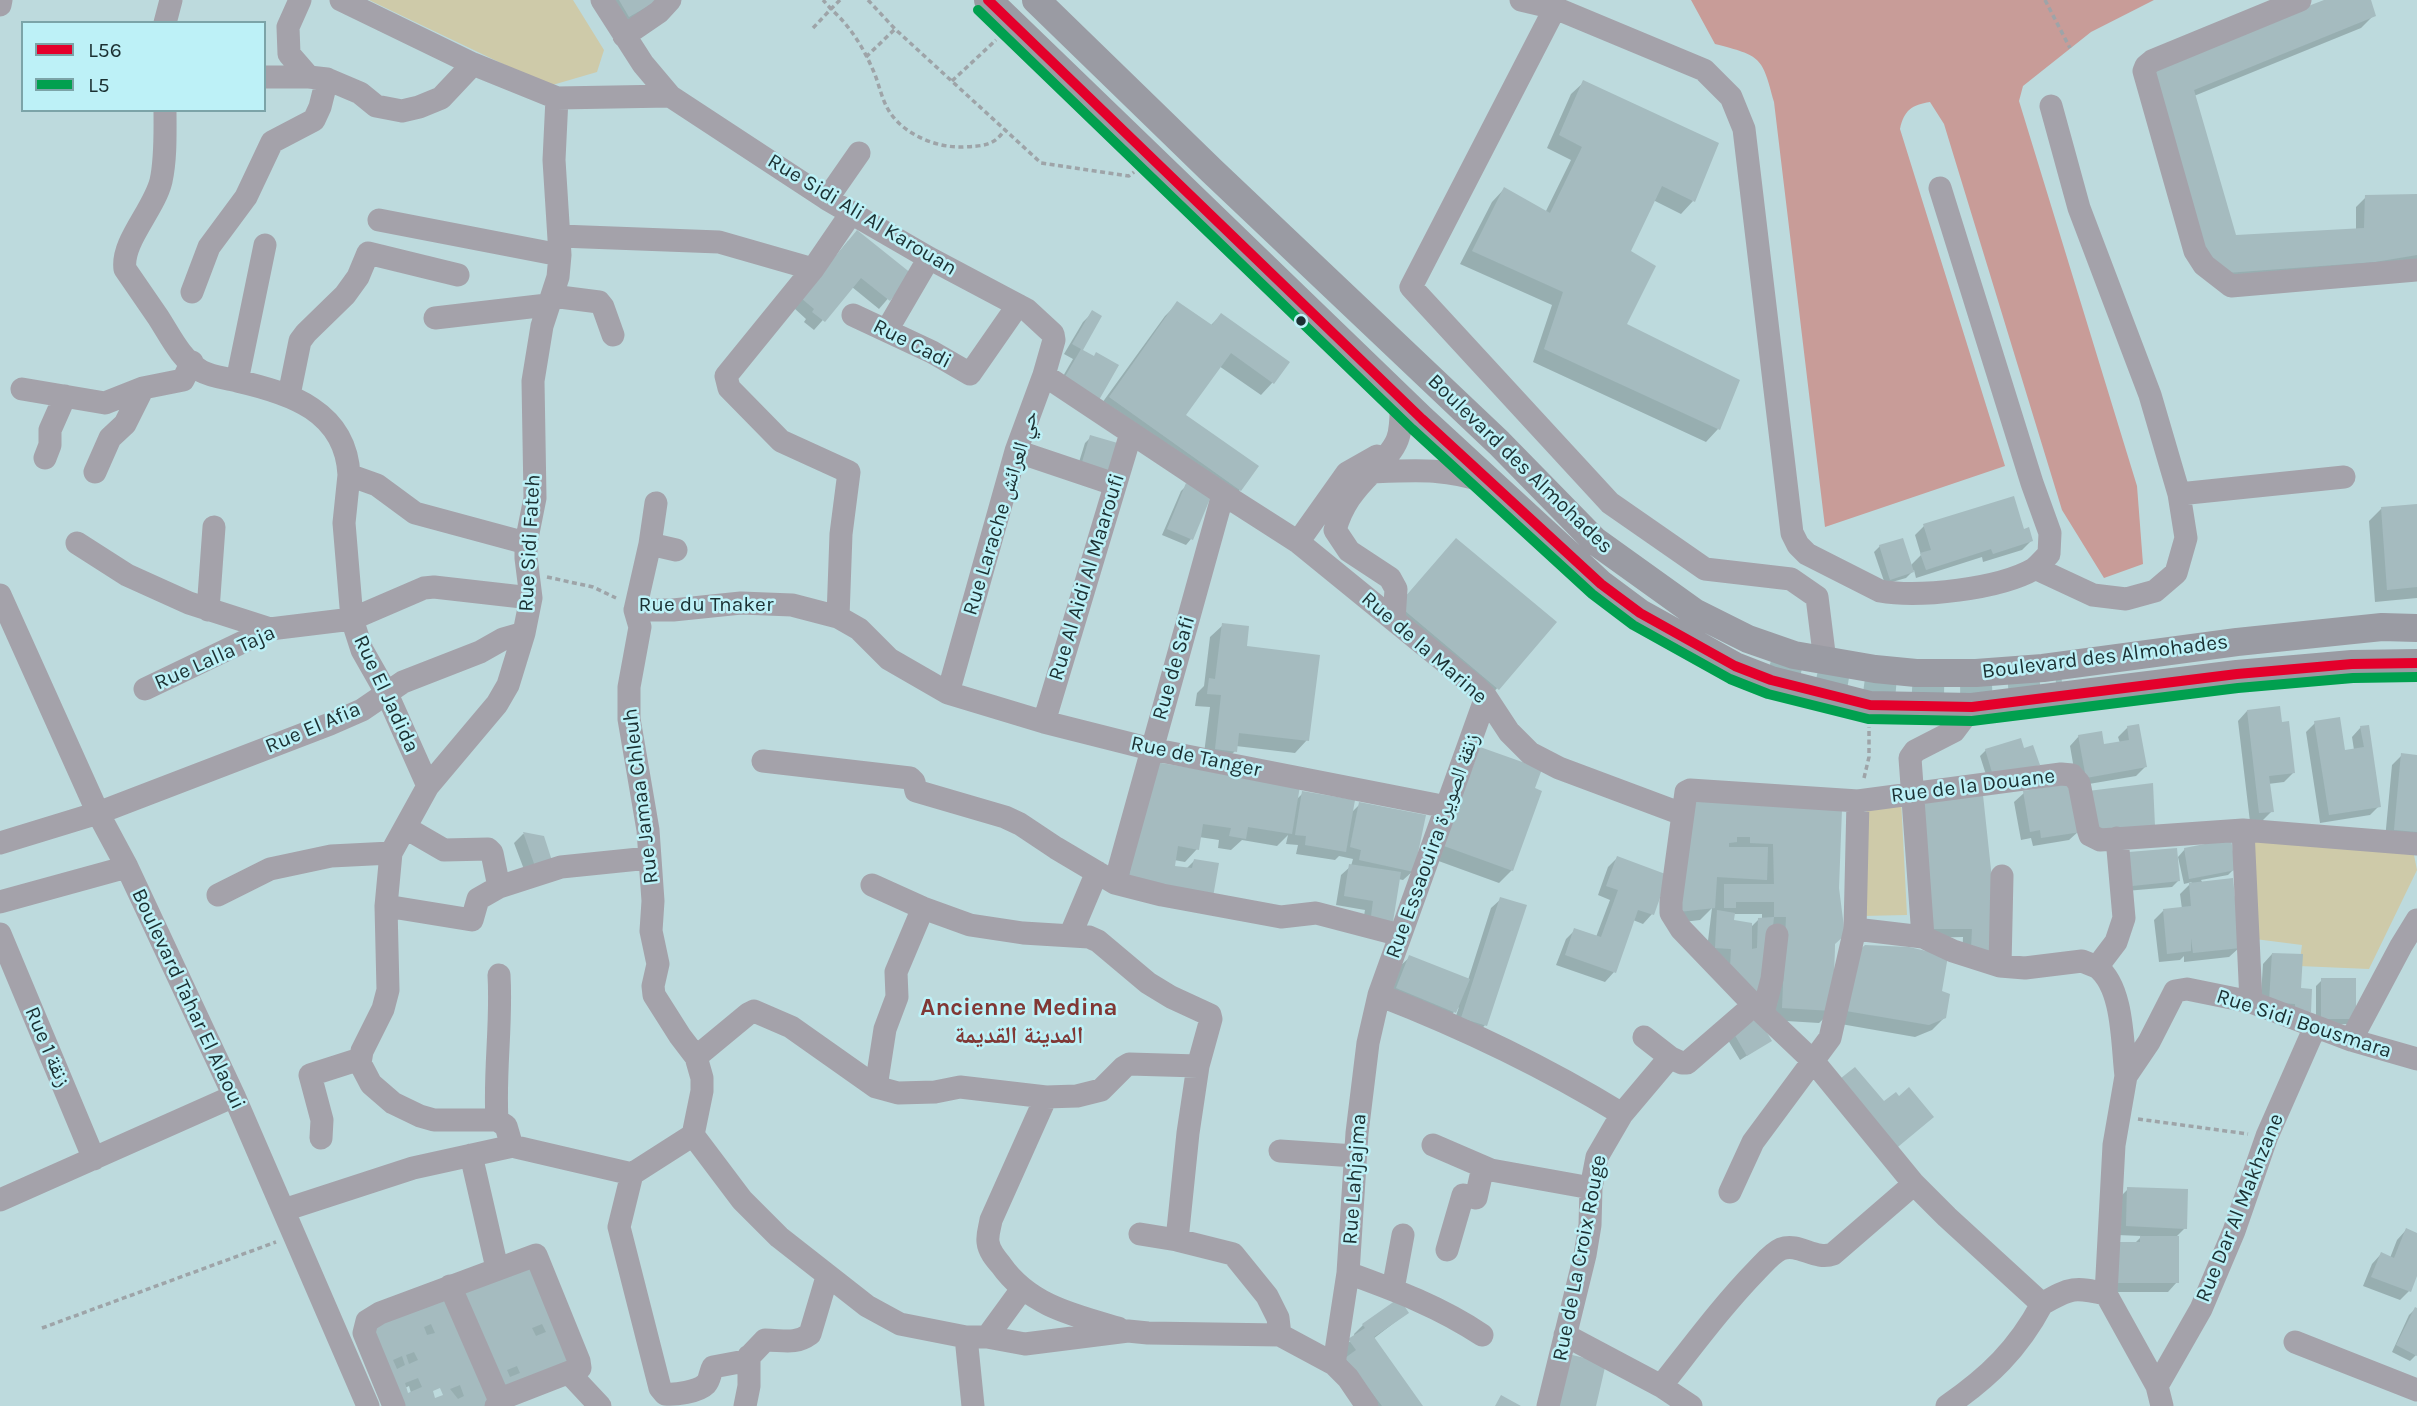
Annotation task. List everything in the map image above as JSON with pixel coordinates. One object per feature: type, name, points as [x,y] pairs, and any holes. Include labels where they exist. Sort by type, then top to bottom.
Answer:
[{"type":"main road","name":"Boulevard des Almohades","points":[[988,0],[1422,419],[1601,584],[1640,613],[1735,666],[1771,680],[1870,705],[1972,707],[2237,674],[2352,664],[2417,663]]},
{"type":"main road","name":"Boulevard des Almohades","points":[[1036,0],[1499,443],[1595,541],[1694,612],[1748,639],[1794,655],[1875,669],[1916,673],[1976,673],[2043,668],[2237,642],[2382,627],[2417,628]]},
{"type":"main road","points":[[1070,78],[1091,53]]},
{"type":"main road","points":[[1813,691],[1825,661]]},
{"type":"street","points":[[0,5],[1,0]]},
{"type":"street","points":[[166,21],[171,0]]},
{"type":"street","points":[[300,0],[288,27],[289,54],[318,78]]},
{"type":"street","points":[[341,0],[473,64],[557,98],[670,96]]},
{"type":"street","name":"Rue Sidi Ali Al Karouan","points":[[602,0],[624,36],[670,96],[827,199],[1027,310],[1053,334]]},
{"type":"street","points":[[624,36],[659,12],[670,0]]},
{"type":"street","points":[[1521,0],[1555,8],[1704,69],[1731,97],[1744,129],[1792,533],[1798,545],[1817,560],[1880,591],[1892,593],[1950,592],[2009,579],[2035,568],[2049,554],[2050,533],[1940,188]]},
{"type":"street","points":[[2300,0],[2152,61],[2146,66],[2144,71],[2195,251],[2204,265],[2231,286],[2417,270]]},
{"type":"street","points":[[1555,8],[1411,287],[1610,503],[1705,569],[1791,579],[1817,597]]},
{"type":"street","points":[[266,77],[318,78],[360,93],[382,108],[402,111],[440,98],[473,64]]},
{"type":"street","points":[[192,292],[209,247],[246,197],[267,149],[279,137],[314,120],[318,78]]},
{"type":"street","name":"Rue Sidi Fateh","points":[[360,1059],[383,1009],[388,990],[386,906],[391,853],[428,786],[497,704],[508,685],[531,598],[526,543],[536,498],[533,381],[549,300],[558,277],[560,246],[554,160],[557,98]]},
{"type":"street","points":[[2035,568],[2093,595],[2126,599],[2155,591],[2176,573],[2186,538],[2179,494],[2150,395],[2079,208],[2051,106]]},
{"type":"street","points":[[166,112],[160,182],[145,217],[125,251],[125,269],[173,343],[202,371],[289,395],[308,404],[335,430],[348,458],[349,475],[377,485],[415,513],[526,543]]},
{"type":"street","points":[[827,199],[859,153]]},
{"type":"street","points":[[838,617],[841,534],[849,472],[780,441],[729,388],[726,376],[813,269],[852,212]]},
{"type":"street","points":[[379,220],[560,246],[719,242],[813,269]]},
{"type":"street","points":[[237,381],[265,245]]},
{"type":"street","points":[[289,395],[300,341],[345,295],[358,277],[368,253],[458,275]]},
{"type":"street","points":[[887,330],[929,258]]},
{"type":"street","points":[[435,318],[549,300],[599,302],[613,335]]},
{"type":"street","name":"Rue Cadi","points":[[853,316],[932,352],[970,374],[1018,305]]},
{"type":"street","name":"Rue Larache حي العرائش","points":[[948,693],[1016,451],[1044,375],[1054,340],[1053,334]]},
{"type":"street","points":[[22,389],[105,403],[143,388],[184,380],[192,362]]},
{"type":"street","name":"Rue de la Marine","points":[[1044,375],[1298,542],[1486,697],[1509,732],[1530,753],[1559,768],[1682,814]]},
{"type":"street","points":[[95,471],[110,438],[125,425],[143,388]]},
{"type":"street","points":[[45,458],[50,445],[50,430],[65,396]]},
{"type":"street","points":[[1394,620],[1396,589],[1390,578],[1349,551],[1335,530],[1340,510],[1353,491],[1400,439],[1401,398]]},
{"type":"street","points":[[1298,542],[1347,473],[1386,451],[1422,419]]},
{"type":"street","name":"Rue Al Aidi Al Maaroufi","points":[[1044,722],[1131,433]]},
{"type":"street","points":[[1016,451],[1114,484]]},
{"type":"street","points":[[1373,472],[1420,470],[1463,474],[1494,485]]},
{"type":"street","name":"Rue El Jadida","points":[[349,475],[344,523],[352,619],[362,650],[387,694],[428,786]]},
{"type":"street","points":[[2179,494],[2344,477]]},
{"type":"street","name":"Rue de Safi","points":[[1069,936],[1106,877],[1151,749],[1223,494]]},
{"type":"street","name":"Rue Jamaa Chleuh","points":[[656,503],[635,610],[640,627],[629,688],[629,719],[648,830],[653,901],[650,931],[658,964],[653,986],[654,995],[696,1057],[702,1078],[693,1135]]},
{"type":"street","points":[[208,610],[214,527]]},
{"type":"street","points":[[77,543],[127,575],[208,610],[270,629]]},
{"type":"street","points":[[650,544],[676,550]]},
{"type":"street","points":[[1817,560],[1817,597],[1825,661]]},
{"type":"street","name":"Rue Lalla Taja","points":[[145,689],[270,629],[352,619],[412,593],[434,587],[531,598]]},
{"type":"street","name":"Boulevard Tahar El Alaoui","points":[[0,595],[98,813],[127,867],[234,1097],[368,1406]]},
{"type":"street","name":"Rue du Tnaker","points":[[635,610],[769,604],[792,606],[838,617],[859,629],[889,659],[948,693]]},
{"type":"street","name":"Rue El Afia","points":[[0,843],[98,813],[330,724],[362,709],[403,682],[523,633]]},
{"type":"street","name":"Rue de Tanger","points":[[948,693],[1044,722],[1151,749],[1447,807]]},
{"type":"street","name":"Rue Essaouira زنقة الصويرة","points":[[1379,995],[1486,697]]},
{"type":"street","points":[[1923,937],[1914,794],[1909,763],[1911,755],[1954,731],[1972,707]]},
{"type":"street","points":[[763,761],[910,778],[916,791],[1005,817],[1106,877],[1162,895],[1281,917],[1316,913],[1400,935]]},
{"type":"street","name":"Rue de la Douane","points":[[1858,801],[2061,774],[2072,775],[2079,783],[2090,835],[2100,840],[2243,830],[2417,845]]},
{"type":"street","points":[[1730,1192],[1753,1142],[1814,1062],[1830,1038],[1835,1024],[1855,929],[1858,801],[1688,790],[1682,814],[1671,913],[1681,929],[1758,1009],[1814,1062],[1914,1184],[2042,1304]]},
{"type":"street","points":[[406,828],[444,850],[488,849],[492,853],[499,887]]},
{"type":"street","points":[[2243,830],[2251,1002]]},
{"type":"street","points":[[2097,967],[2116,942],[2124,918],[2117,838]]},
{"type":"street","points":[[218,895],[270,869],[331,856],[391,853]]},
{"type":"street","points":[[386,906],[471,921],[478,899],[499,887],[561,867],[649,858]]},
{"type":"street","points":[[0,902],[127,867]]},
{"type":"street","points":[[2000,965],[2002,876]]},
{"type":"street","points":[[872,886],[970,925],[1023,933],[1083,935],[1098,941],[1148,983],[1210,1015],[1198,1066],[1188,1133],[1177,1240]]},
{"type":"street","points":[[876,1087],[885,1028],[897,998],[896,972],[923,908]]},
{"type":"street","points":[[2351,1040],[2409,949],[2417,920]]},
{"type":"street","points":[[1855,929],[1923,937],[1953,951],[2000,965],[2025,968],[2082,961],[2104,972],[2115,991],[2126,1076],[2114,1145],[2106,1294],[2160,1396]]},
{"type":"street","name":"Rue 1 زنقة","points":[[0,934],[94,1159]]},
{"type":"street","points":[[1644,1037],[1671,1058],[1687,1063],[1758,1009],[1772,979],[1777,935]]},
{"type":"street","points":[[497,1120],[495,1088],[500,1014],[499,975]]},
{"type":"street","name":"Rue Sidi Bousmara","points":[[2126,1076],[2149,1042],[2173,993],[2181,989],[2251,1002],[2351,1040],[2417,1059]]},
{"type":"street","points":[[1379,995],[1474,1034],[1574,1085],[1622,1114]]},
{"type":"street","name":"Rue Lahjajma","points":[[1334,1364],[1348,1273],[1355,1156],[1368,1043],[1379,995]]},
{"type":"street","points":[[696,1057],[754,1011],[791,1027],[876,1087],[898,1093],[960,1087],[1046,1097],[1077,1097],[1101,1090],[1129,1064],[1198,1066]]},
{"type":"street","name":"Rue Dar Al Makhzane","points":[[2160,1396],[2234,1231],[2267,1136],[2315,1027]]},
{"type":"street","name":"Rue de La Croix Rouge","points":[[1548,1406],[1590,1225],[1591,1188],[1597,1157],[1622,1114],[1671,1058]]},
{"type":"street","points":[[321,1138],[320,1113],[310,1075],[360,1059],[364,1074],[371,1084],[393,1103],[434,1120],[497,1120],[506,1126],[513,1146]]},
{"type":"street","points":[[0,1200],[234,1097]]},
{"type":"street","points":[[1046,1097],[991,1220],[988,1238],[990,1250],[1022,1289],[1066,1314],[1128,1331],[1280,1335],[1334,1364],[1348,1377],[1367,1406]]},
{"type":"street","points":[[827,1277],[810,1334],[800,1341],[765,1340],[741,1363],[713,1367],[708,1382],[697,1388],[668,1395],[662,1392],[619,1227],[632,1174],[693,1135],[742,1199],[779,1237],[867,1306],[900,1324],[1024,1344],[1128,1331]]},
{"type":"street","points":[[1433,1145],[1483,1167],[1591,1188]]},
{"type":"street","points":[[284,1210],[413,1168],[513,1146],[632,1174]]},
{"type":"street","points":[[1280,1151],[1355,1156]]},
{"type":"street","points":[[471,1155],[497,1268]]},
{"type":"street","points":[[1447,1250],[1463,1195],[1476,1198],[1483,1167]]},
{"type":"street","points":[[1661,1386],[1736,1293],[1775,1253],[1793,1247],[1821,1257],[1833,1254],[1914,1184]]},
{"type":"street","points":[[1140,1234],[1220,1249],[1233,1254],[1268,1296],[1278,1318],[1280,1335]]},
{"type":"street","points":[[1393,1289],[1403,1235]]},
{"type":"street","points":[[394,1406],[364,1333],[365,1325],[371,1318],[380,1313],[450,1286],[497,1268],[532,1255],[538,1256],[580,1367],[507,1396],[498,1404],[450,1286]]},
{"type":"street","points":[[1348,1273],[1410,1295],[1463,1322],[1482,1335]]},
{"type":"street","points":[[1947,1406],[1981,1396],[1998,1366],[2027,1332],[2042,1304],[2071,1289],[2079,1288],[2106,1294]]},
{"type":"street","points":[[973,1406],[976,1337],[1022,1289]]},
{"type":"street","points":[[1565,1335],[1661,1386],[1691,1406]]},
{"type":"street","points":[[2295,1342],[2417,1390]]},
{"type":"street","points":[[745,1406],[749,1386],[749,1356]]},
{"type":"street","points":[[569,1373],[600,1406]]},
{"type":"path","points":[[823,0],[856,36],[873,69],[889,112],[905,128],[920,138],[957,147],[982,146],[998,141],[1005,130]]},
{"type":"path","points":[[813,28],[840,0]]},
{"type":"path","points":[[868,0],[895,29],[1041,163],[1129,176],[1153,157]]},
{"type":"path","points":[[2045,0],[2070,48]]},
{"type":"path","points":[[952,81],[1013,24]]},
{"type":"path","points":[[866,57],[895,29]]},
{"type":"path","name":"Rue du Tnaker","points":[[527,575],[593,587],[635,610]]},
{"type":"path","points":[[1858,801],[1869,757],[1870,705]]},
{"type":"path","points":[[2118,1117],[2267,1136]]},
{"type":"path","points":[[42,1328],[295,1235]]},
{"type":"shaded area","points":[[369,0],[573,0],[604,50],[597,72],[549,86]]},
{"type":"shaded area","points":[[1691,0],[2154,0],[2091,32],[2023,86],[2019,101],[2137,486],[2143,564],[2104,578],[2062,510],[1944,124],[1930,102],[1910,110],[1900,129],[2005,466],[1825,527],[1774,102],[1766,75],[1757,60],[1751,55],[1715,44]]},
{"type":"shaded area","points":[[1901,800],[1907,915],[1862,916],[1867,802]]},
{"type":"shaded area","points":[[2243,830],[2412,845],[2417,870],[2369,969],[2299,966],[2302,945],[2255,939]]},
{"type":"building","points":[[619,0],[659,0],[629,17]]},
{"type":"building","points":[[2324,0],[2371,0],[2376,16],[2194,90],[2236,235],[2364,228],[2365,195],[2417,194],[2417,255],[2375,262],[2226,273],[2202,245],[2152,66]]},
{"type":"building","points":[[1583,80],[1719,143],[1695,202],[1662,186],[1631,251],[1656,266],[1627,324],[1740,380],[1720,430],[1544,349],[1563,292],[1472,251],[1504,187],[1550,213],[1582,147],[1559,135]]},
{"type":"building","points":[[857,230],[912,274],[890,301],[861,278],[825,322],[812,312],[814,309],[801,298]]},
{"type":"building","points":[[1177,301],[1212,325],[1221,313],[1290,362],[1274,384],[1231,353],[1186,415],[1259,466],[1241,491],[1109,397]]},
{"type":"building","points":[[1092,310],[1102,316],[1083,350],[1094,356],[1096,352],[1119,365],[1099,400],[1063,380],[1081,349],[1072,344]]},
{"type":"building","points":[[1090,435],[1121,444],[1111,478],[1080,469]]},
{"type":"building","points":[[1186,483],[1212,494],[1193,540],[1167,529]]},
{"type":"building","points":[[2014,496],[2024,529],[2029,527],[2033,541],[1993,554],[1991,549],[1926,570],[1920,553],[1931,550],[1923,524]]},
{"type":"building","points":[[2417,504],[2417,587],[2387,590],[2381,507]]},
{"type":"building","points":[[1456,538],[1557,622],[1499,690],[1398,605]]},
{"type":"building","points":[[1903,538],[1914,572],[1890,580],[1879,545]]},
{"type":"building","points":[[1222,623],[1249,626],[1247,646],[1320,655],[1309,741],[1239,733],[1237,752],[1215,749],[1221,695],[1207,694],[1209,678],[1215,679]]},
{"type":"building","points":[[2280,706],[2282,722],[2289,721],[2295,773],[2269,776],[2274,812],[2259,813],[2247,710]]},
{"type":"building","points":[[2340,717],[2345,750],[2364,747],[2360,726],[2369,725],[2381,807],[2329,815],[2314,721]]},
{"type":"building","points":[[2139,724],[2147,767],[2086,778],[2078,735],[2102,731],[2104,744],[2129,740],[2127,726]]},
{"type":"building","points":[[2021,738],[2024,748],[2033,745],[2040,765],[1994,779],[1985,749]]},
{"type":"building","points":[[1480,747],[1542,769],[1535,788],[1542,791],[1513,871],[1444,846]]},
{"type":"building","points":[[2401,753],[2417,755],[2417,832],[2394,830]]},
{"type":"building","points":[[1149,761],[1300,786],[1292,834],[1248,827],[1246,839],[1229,836],[1231,828],[1203,824],[1199,850],[1178,846],[1175,866],[1192,868],[1194,859],[1219,863],[1213,897],[1128,883]]},
{"type":"building","points":[[2073,783],[2081,832],[2041,838],[2040,830],[2030,832],[2023,791]]},
{"type":"building","points":[[2153,783],[2155,826],[2092,832],[2088,791]]},
{"type":"building","points":[[1302,791],[1355,800],[1346,852],[1305,845],[1306,836],[1295,835]]},
{"type":"building","points":[[1983,795],[1995,907],[1992,955],[1971,950],[1972,929],[1931,929],[1924,803]]},
{"type":"building","points":[[1696,797],[1842,809],[1839,888],[1845,935],[1835,944],[1833,1011],[1782,1008],[1786,917],[1774,917],[1774,902],[1736,902],[1736,908],[1724,908],[1724,884],[1774,884],[1773,844],[1750,843],[1750,837],[1737,837],[1737,842],[1729,843],[1729,847],[1768,847],[1767,880],[1717,877],[1715,908],[1678,912]]},
{"type":"building","points":[[1359,802],[1426,815],[1414,872],[1359,860],[1361,850],[1350,847]]},
{"type":"building","points":[[523,832],[544,836],[554,867],[537,872]]},
{"type":"building","points":[[2231,839],[2236,870],[2189,879],[2184,848]]},
{"type":"building","points":[[2177,848],[2180,881],[2132,886],[2129,852]]},
{"type":"building","points":[[1617,856],[1668,875],[1654,915],[1638,910],[1616,973],[1565,955],[1574,928],[1601,937],[1618,890],[1606,886]]},
{"type":"building","points":[[1349,864],[1401,872],[1392,928],[1370,924],[1373,901],[1344,896]]},
{"type":"building","points":[[2233,878],[2240,948],[2193,953],[2191,938],[2191,951],[2167,954],[2163,909],[2191,906],[2189,883]]},
{"type":"building","points":[[1500,897],[1527,905],[1487,1026],[1461,1018]]},
{"type":"building","points":[[1717,910],[1735,913],[1734,920],[1752,923],[1752,949],[1757,948],[1758,918],[1774,917],[1769,961],[1760,1001],[1730,968],[1731,949],[1715,948]]},
{"type":"building","points":[[1865,945],[1909,947],[1948,956],[1942,991],[1950,994],[1946,1018],[1929,1025],[1846,1011],[1857,952]]},
{"type":"building","points":[[2272,953],[2303,954],[2301,988],[2312,989],[2311,1012],[2295,1011],[2295,1004],[2269,1002]]},
{"type":"building","points":[[1409,955],[1470,979],[1456,1013],[1396,988]]},
{"type":"building","points":[[2321,978],[2356,978],[2356,1019],[2321,1019]]},
{"type":"building","points":[[1758,1018],[1772,1041],[1747,1056],[1733,1032]]},
{"type":"building","points":[[1855,1067],[1884,1101],[1896,1092],[1899,1096],[1909,1087],[1934,1117],[1893,1151],[1836,1082]]},
{"type":"building","points":[[2127,1187],[2188,1189],[2187,1229],[2126,1226]]},
{"type":"building","points":[[2406,1228],[2417,1233],[2417,1276],[2411,1292],[2371,1277],[2381,1252],[2394,1258]]},
{"type":"building","points":[[2140,1236],[2179,1236],[2179,1283],[2116,1283],[2116,1242],[2140,1242]]},
{"type":"building","points":[[528,1260],[575,1366],[505,1393],[458,1288]],"holes":[[[542,1324],[546,1332],[536,1336],[532,1328]],[[517,1366],[520,1373],[510,1377],[507,1370]]]},
{"type":"building","points":[[446,1290],[492,1402],[489,1406],[397,1406],[367,1331]],"holes":[[[431,1324],[435,1333],[427,1335],[424,1327]],[[414,1352],[418,1360],[409,1364],[406,1355]],[[402,1356],[405,1365],[397,1369],[393,1360]],[[418,1378],[422,1387],[408,1393],[405,1383]],[[460,1385],[464,1396],[458,1399],[450,1389]],[[440,1388],[443,1395],[435,1398],[433,1391]]]},
{"type":"building","points":[[1399,1298],[1409,1313],[1374,1337],[1423,1406],[1382,1406],[1345,1358],[1356,1350],[1348,1339],[1365,1328],[1362,1324]]},
{"type":"building","points":[[2415,1307],[2417,1308],[2417,1356],[2396,1345]]},
{"type":"building","points":[[1568,1354],[1606,1363],[1596,1406],[1555,1406]]},
{"type":"building","points":[[1501,1395],[1521,1406],[1495,1406]]},
{"type":"tunnel","points":[[1771,661],[1842,679],[1915,687],[1988,688],[2062,683]]},
{"type":"transit line","name":"L56","points":[[988,0],[1422,419],[1601,584],[1640,613],[1735,666],[1771,680],[1870,705],[1972,707],[2237,674],[2352,664],[2417,663]]},
{"type":"transit line","name":"L5","points":[[978,10],[1412,429],[1592,594],[1633,625],[1730,679],[1768,694],[1868,719],[1972,721],[2238,688],[2353,678],[2417,677]]},
{"type":"district","name":"Ancienne Medina المدينة القديمة","points":[[1019,1022]]}]
